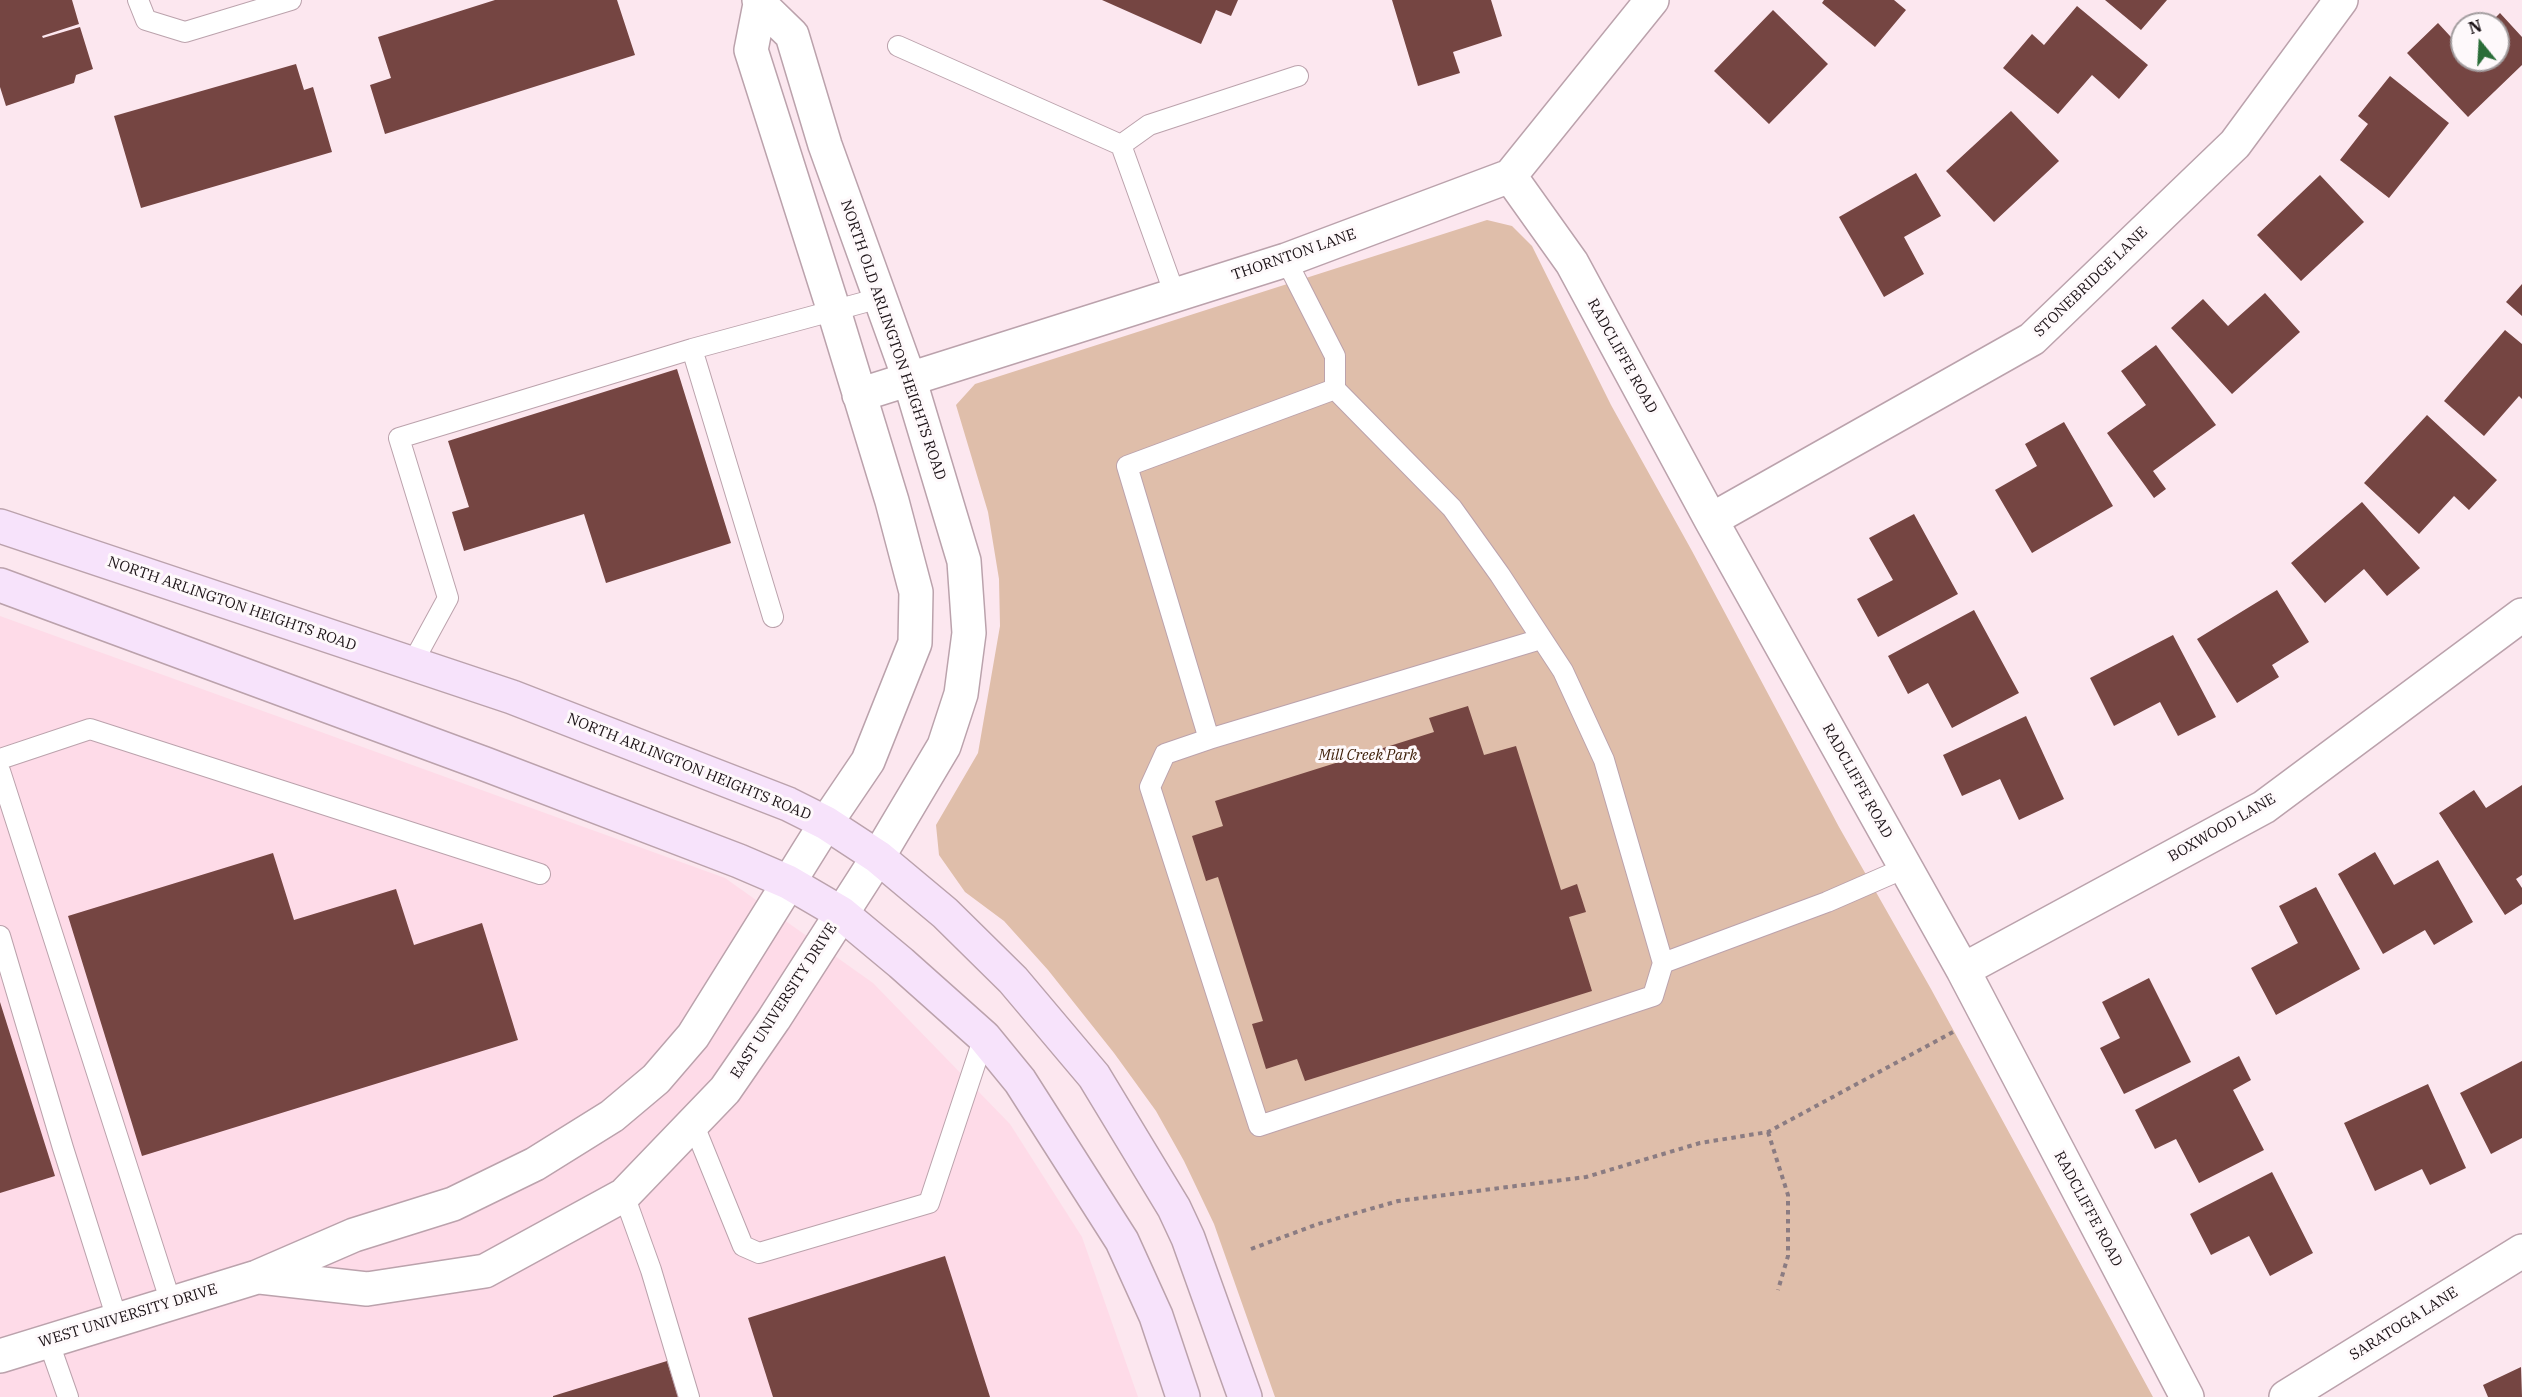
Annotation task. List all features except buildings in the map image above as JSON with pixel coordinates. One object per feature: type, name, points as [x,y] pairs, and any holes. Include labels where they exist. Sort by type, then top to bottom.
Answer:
[{"type":"main road","name":"NORTH ARLINGTON HEIGHTS ROAD","points":[[0,526],[512,697],[788,804],[826,823],[878,856],[945,913],[1013,980],[1094,1076],[1179,1218],[1220,1323],[1245,1397]]},
{"type":"main road","points":[[0,585],[485,764],[739,861],[788,882],[841,913],[984,1037],[1020,1081],[1122,1241],[1156,1316],[1183,1397]]},
{"type":"street","points":[[1510,176],[1652,0]]},
{"type":"street","name":"STONEBRIDGE LANE","points":[[1711,520],[2032,339],[2235,144],[2341,0]]},
{"type":"street","name":"NORTH OLD ARLINGTON HEIGHTS ROAD","points":[[759,2],[792,35],[825,145],[909,378],[964,561],[969,633],[961,694],[944,746],[841,913]]},
{"type":"street","name":"NORTH OLD ARLINGTON HEIGHTS ROAD","points":[[759,2],[751,50],[860,395],[916,592],[915,642],[867,761],[788,882]]},
{"type":"street","name":"THORNTON LANE","points":[[860,395],[1286,260],[1510,176]]},
{"type":"street","name":"RADCLIFFE ROAD","points":[[1510,176],[1572,263],[1711,520],[1963,970],[2187,1397]]},
{"type":"street","name":"BOXWOOD LANE","points":[[1963,970],[2264,807],[2522,615]]},
{"type":"street","points":[[257,1277],[354,1235],[453,1204],[535,1164],[612,1116],[656,1079],[693,1036],[788,882]]},
{"type":"street","name":"EAST UNIVERSITY DRIVE","points":[[257,1277],[367,1288],[485,1271],[624,1195],[731,1081],[774,1019],[841,913]]},
{"type":"street","name":"SARATOGA LANE","points":[[2286,1397],[2522,1251]]},
{"type":"street","name":"WEST UNIVERSITY DRIVE","points":[[0,1356],[257,1277]]},
{"type":"lane","points":[[138,0],[146,20],[185,32],[291,0]]},
{"type":"lane","points":[[898,46],[1121,145],[1175,295]]},
{"type":"lane","points":[[1121,145],[1149,125],[1298,76]]},
{"type":"lane","points":[[1286,260],[1335,356],[1335,389],[1452,508],[1500,575],[1563,671],[1604,760],[1663,963],[1653,996],[1259,1126],[1150,787],[1165,754],[1541,639]]},
{"type":"lane","points":[[412,664],[448,598],[399,438],[692,349],[880,298]]},
{"type":"lane","points":[[692,349],[773,617]]},
{"type":"lane","points":[[1209,739],[1127,466],[1335,389]]},
{"type":"lane","points":[[0,759],[90,729],[540,874]]},
{"type":"lane","points":[[0,771],[171,1303]]},
{"type":"lane","points":[[1663,963],[1827,902],[1905,868]]},
{"type":"lane","points":[[0,936],[117,1319]]},
{"type":"lane","points":[[693,1123],[743,1246],[759,1253],[771,1250],[929,1203],[984,1037]]},
{"type":"lane","points":[[624,1195],[651,1270],[689,1397]]},
{"type":"lane","points":[[48,1340],[68,1397]]},
{"type":"path","points":[[1251,1250],[1318,1224],[1398,1202],[1586,1177],[1700,1143],[1768,1132],[1947,1035],[1984,1011]]},
{"type":"path","points":[[1768,1132],[1788,1195],[1788,1256],[1778,1290]]},
{"type":"shaded area","points":[[0,616],[725,878],[873,983],[1010,1124],[1082,1237],[1138,1397],[0,1397]]},
{"type":"green space","name":"Mill Creek Park","points":[[1487,220],[1512,226],[1532,246],[1611,405],[1692,551],[1839,827],[1931,989],[2153,1397],[1275,1397],[1214,1224],[1184,1161],[1156,1111],[1114,1053],[1048,970],[1004,921],[965,892],[939,855],[936,825],[978,753],[1000,626],[999,579],[988,512],[956,405],[975,384]]}]
